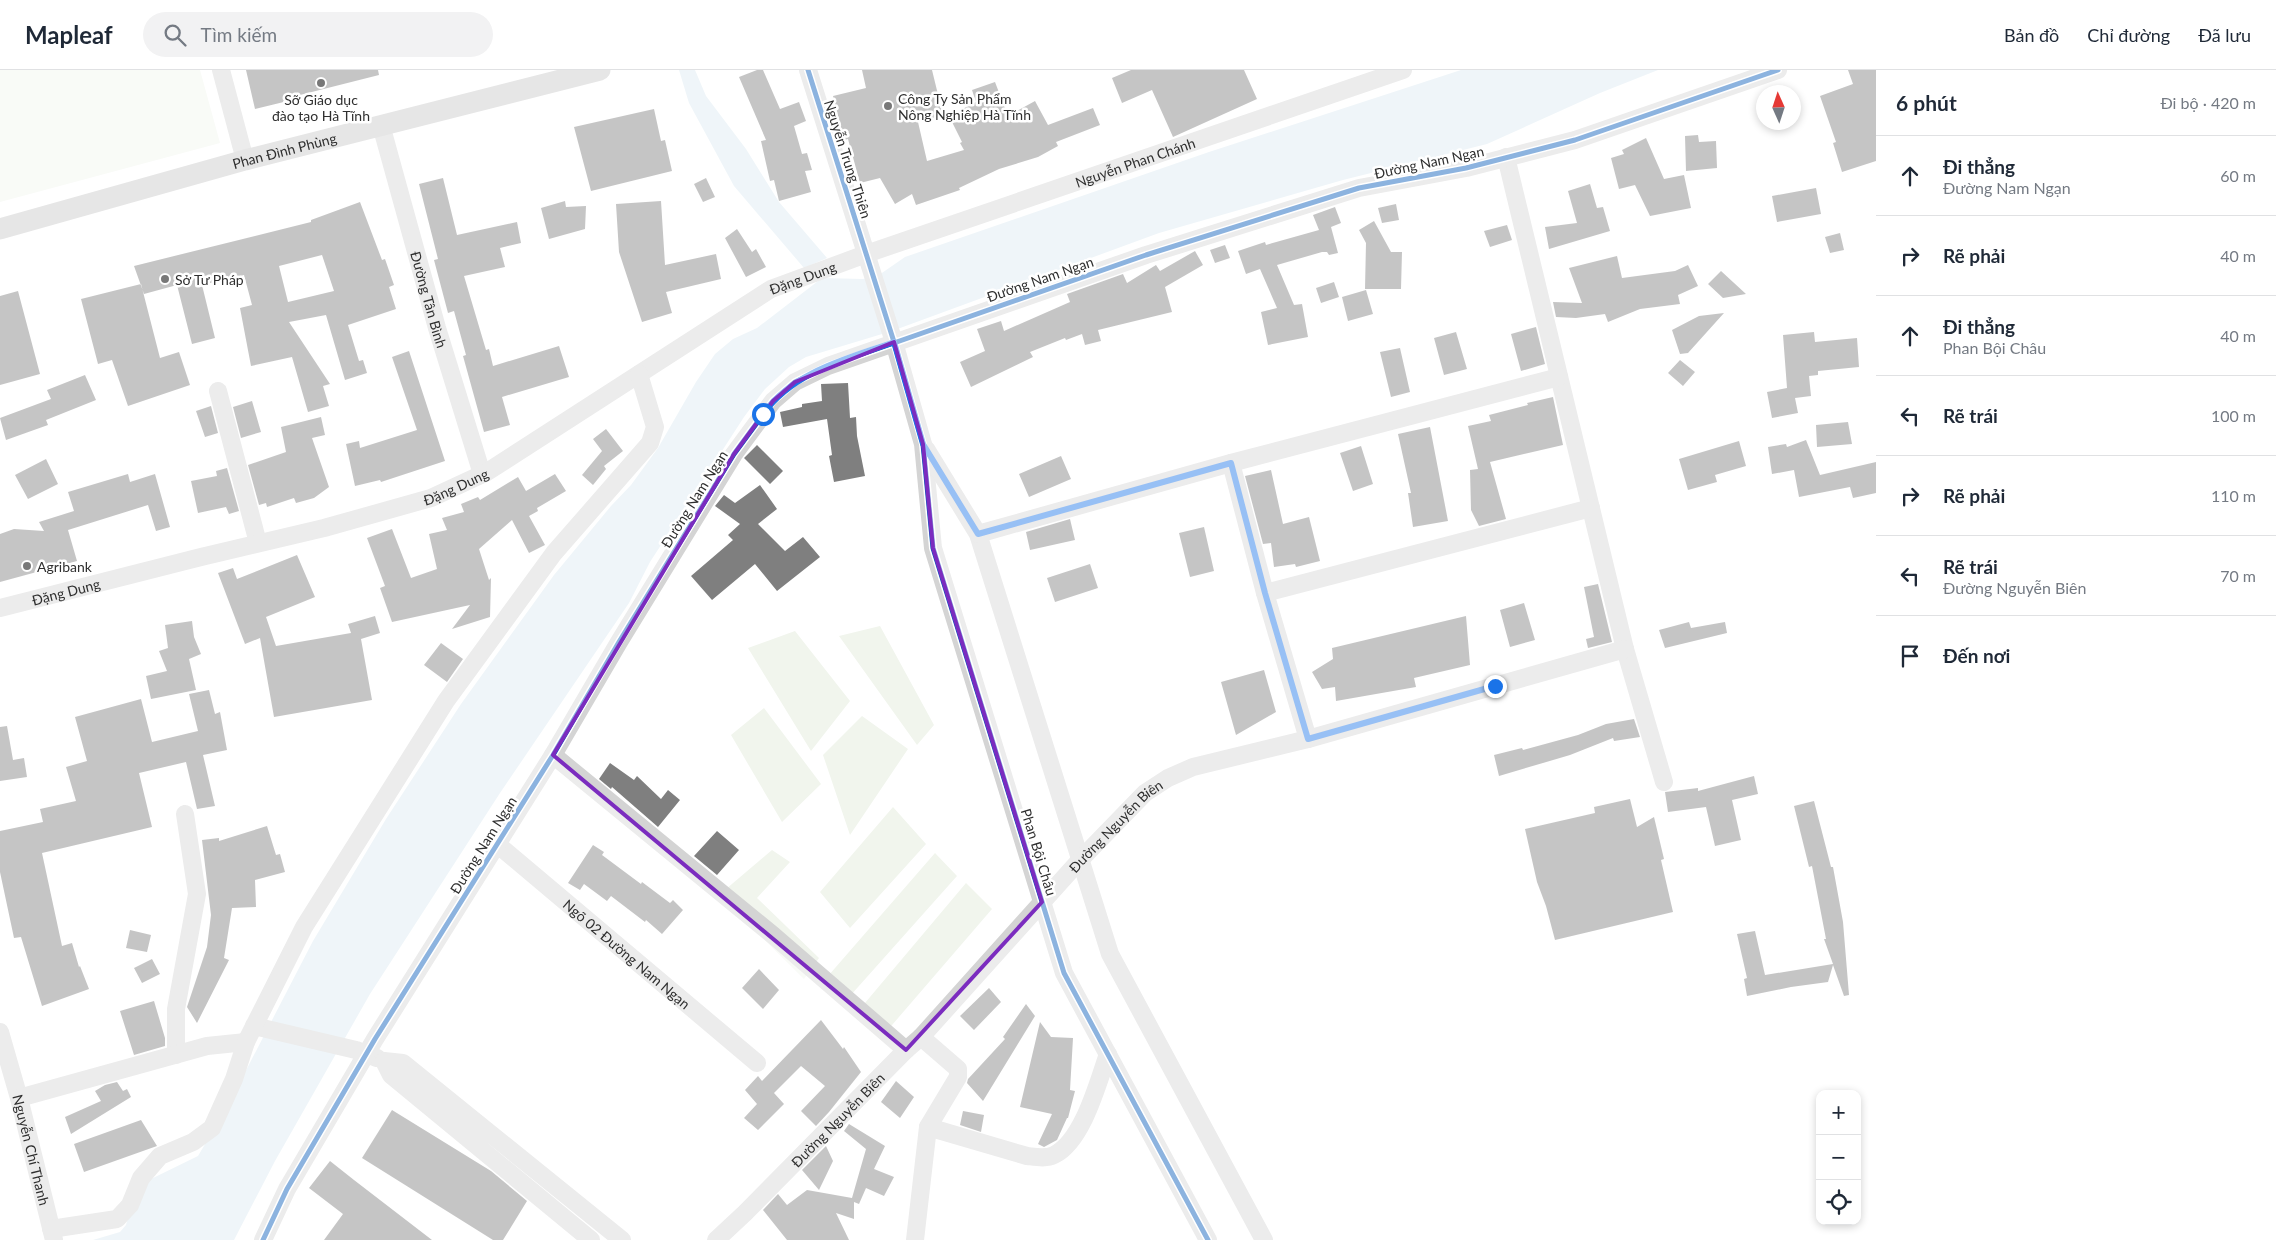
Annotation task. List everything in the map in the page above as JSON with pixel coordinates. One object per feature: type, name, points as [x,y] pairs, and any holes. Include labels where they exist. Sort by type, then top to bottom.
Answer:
[{"type":"main road","name":"Phan Đình Phùng","points":[[0,229],[245,160],[600,70]]},
{"type":"street","points":[[221,70],[245,160]]},
{"type":"street","name":"Nguyễn Trung Thiên","points":[[808,70],[894,342],[923,444]]},
{"type":"street","name":"Nguyễn Phan Chánh","points":[[866,254],[1403,70]]},
{"type":"street","name":"Đường Nam Ngạn","points":[[263,1240],[287,1189],[361,1051],[553,755],[619,642],[734,454],[773,401],[795,382],[828,366],[894,342],[1146,255],[1360,188],[1466,168],[1575,140],[1778,70]]},
{"type":"street","name":"Đường Tân Bình","points":[[381,125],[437,328],[482,474]]},
{"type":"street","points":[[1506,157],[1626,649],[1664,782]]},
{"type":"street","name":"Đặng Dung","points":[[0,608],[324,528],[431,498],[482,474],[771,290],[866,254]]},
{"type":"street","points":[[53,1234],[118,1219],[130,1205],[141,1178],[160,1156],[193,1142],[212,1128],[234,1080],[246,1042],[260,1027],[304,927],[446,701],[554,553],[650,444],[655,427],[639,374]]},
{"type":"street","points":[[978,534],[1231,463],[1559,377]]},
{"type":"street","points":[[218,391],[258,543]]},
{"type":"street","points":[[923,444],[978,534],[1110,954],[1264,1240]]},
{"type":"street","name":"Phan Bội Châu","points":[[923,444],[933,548],[1064,973],[1208,1240]]},
{"type":"street","points":[[1231,463],[1265,593],[1308,739]]},
{"type":"street","points":[[1265,593],[1591,508]]},
{"type":"street","name":"Đường Nguyễn Biên","points":[[716,1240],[921,1037],[1080,860],[1145,792],[1168,778],[1193,767],[1308,739],[1626,649]]},
{"type":"street","points":[[553,755],[774,936],[906,1050]]},
{"type":"street","points":[[176,1055],[176,1009],[196,894],[185,814]]},
{"type":"street","name":"Ngõ 02 Đường Nam Ngạn","points":[[497,844],[757,1062]]},
{"type":"street","points":[[260,1027],[361,1051],[384,1061],[403,1063],[622,1240]]},
{"type":"street","name":"Nguyễn Chí Thanh","points":[[0,1032],[19,1098],[53,1234]]},
{"type":"street","points":[[915,1240],[928,1126],[958,1077],[958,1069],[921,1037]]},
{"type":"street","points":[[19,1098],[207,1046],[246,1042]]},
{"type":"street","points":[[928,1126],[1027,1156],[1044,1157],[1056,1154],[1072,1140],[1080,1127],[1108,1054]]},
{"type":"street","points":[[384,1061],[391,1075],[591,1240]]},
{"type":"highlighted area","points":[[894,342],[923,444],[933,548],[1042,902],[906,1050],[553,755],[734,454],[773,401],[795,382]]},
{"type":"shaded area","points":[[0,70],[200,70],[220,143],[0,202]]},
{"type":"shaded area","points":[[679,70],[695,70],[706,96],[746,149],[779,202],[827,258],[804,268],[734,186],[689,103]]},
{"type":"shaded area","points":[[1461,70],[1658,70],[1600,93],[1487,144],[1343,180],[1159,233],[892,331],[806,357],[789,367],[765,389],[744,417],[650,562],[629,603],[500,793],[370,994],[275,1161],[234,1240],[93,1240],[120,1232],[126,1225],[135,1194],[151,1179],[198,1156],[227,1107],[313,941],[386,819],[461,704],[554,575],[611,506],[631,485],[658,448],[696,382],[715,354],[733,339],[757,328],[822,278],[863,279],[879,275],[905,257],[1209,152]]},
{"type":"shaded area","points":[[880,626],[934,725],[917,745],[839,636]]},
{"type":"shaded area","points":[[795,631],[850,701],[811,751],[748,648]]},
{"type":"shaded area","points":[[764,708],[821,784],[782,822],[731,735]]},
{"type":"shaded area","points":[[862,716],[908,749],[850,835],[823,755]]},
{"type":"shaded area","points":[[893,807],[926,844],[850,928],[820,892]]},
{"type":"shaded area","points":[[772,850],[790,862],[757,898],[819,958],[804,979],[719,895]]},
{"type":"shaded area","points":[[935,853],[957,876],[842,1005],[822,983]]},
{"type":"shaded area","points":[[966,883],[992,909],[880,1039],[854,1016]]},
{"type":"building","points":[[246,70],[378,70],[379,75],[292,97],[292,100],[255,109]]},
{"type":"building","points":[[757,70],[763,70],[780,109],[799,102],[806,121],[794,126],[802,154],[807,153],[812,170],[805,171],[811,192],[779,201],[774,180],[770,181],[761,141],[766,140],[739,77]]},
{"type":"building","points":[[862,70],[932,70],[943,115],[918,122],[927,161],[964,150],[949,116],[976,102],[972,90],[995,82],[1008,116],[1035,101],[1048,125],[1093,108],[1100,125],[1056,142],[1058,146],[1038,157],[999,169],[959,188],[960,190],[916,205],[912,194],[895,204],[880,178],[860,183],[848,139],[844,140],[833,96],[866,88]]},
{"type":"building","points":[[1131,70],[1244,70],[1257,99],[1173,137],[1152,90],[1122,103],[1112,78]]},
{"type":"building","points":[[1848,70],[1876,70],[1876,161],[1842,172],[1833,143],[1836,142],[1820,96],[1853,84]]},
{"type":"building","points":[[654,109],[661,141],[665,140],[672,171],[591,191],[574,127]]},
{"type":"building","points":[[1698,135],[1699,142],[1716,141],[1717,168],[1686,171],[1685,136]]},
{"type":"building","points":[[1646,138],[1664,179],[1684,175],[1691,208],[1650,216],[1635,185],[1619,189],[1611,158],[1624,154],[1622,150]]},
{"type":"building","points":[[443,178],[457,235],[517,222],[521,243],[500,248],[505,267],[464,276],[486,350],[489,349],[493,366],[559,346],[569,377],[502,397],[510,425],[484,432],[463,356],[466,355],[454,311],[448,313],[434,260],[438,259],[419,184]]},
{"type":"building","points":[[706,178],[715,197],[703,202],[694,184]]},
{"type":"building","points":[[1590,184],[1597,208],[1603,207],[1610,231],[1549,249],[1545,227],[1577,223],[1568,191]]},
{"type":"building","points":[[1816,188],[1821,214],[1777,222],[1772,196]]},
{"type":"building","points":[[565,201],[566,207],[586,206],[585,229],[549,239],[541,208]]},
{"type":"building","points":[[661,201],[665,265],[716,254],[721,279],[666,292],[672,313],[642,322],[619,252],[616,204]]},
{"type":"building","points":[[360,202],[382,260],[385,259],[394,285],[389,287],[396,309],[348,325],[359,361],[363,360],[367,373],[345,380],[326,315],[289,322],[330,384],[323,386],[329,406],[308,412],[292,357],[251,366],[240,308],[252,305],[244,275],[202,285],[215,338],[192,344],[177,285],[144,294],[134,266],[311,222],[311,220]],"holes":[[[322,255],[334,291],[288,302],[279,266]]]},
{"type":"building","points":[[1396,204],[1399,220],[1382,223],[1378,208]]},
{"type":"building","points":[[1335,207],[1341,223],[1331,227],[1338,253],[1329,255],[1327,252],[1322,252],[1277,265],[1294,305],[1302,304],[1308,337],[1268,345],[1261,312],[1277,308],[1260,269],[1246,274],[1238,251],[1265,242],[1266,245],[1319,230],[1313,215]]},
{"type":"building","points":[[1374,221],[1391,252],[1402,252],[1401,289],[1365,289],[1366,243],[1359,230]]},
{"type":"building","points":[[1507,225],[1512,240],[1490,247],[1484,231]]},
{"type":"building","points":[[737,229],[752,252],[756,249],[766,267],[746,277],[725,238]]},
{"type":"building","points":[[1840,233],[1844,250],[1830,253],[1825,237]]},
{"type":"building","points":[[1225,245],[1230,258],[1215,263],[1210,250]]},
{"type":"building","points":[[1195,251],[1203,265],[1165,287],[1172,312],[1098,330],[1101,341],[1085,345],[1082,334],[1066,340],[1065,338],[1030,352],[1033,357],[971,387],[960,362],[985,351],[977,329],[1001,321],[1004,331],[1070,302],[1067,294],[1123,274],[1127,283],[1156,265],[1160,271]]},
{"type":"building","points":[[1617,256],[1622,278],[1675,271],[1688,265],[1698,286],[1678,295],[1680,304],[1640,309],[1608,322],[1605,314],[1576,318],[1556,317],[1553,302],[1582,303],[1569,268]]},
{"type":"building","points":[[1721,271],[1746,294],[1723,298],[1708,284]]},
{"type":"building","points":[[1334,282],[1339,297],[1321,303],[1316,288]]},
{"type":"building","points":[[141,284],[160,358],[179,352],[190,385],[128,406],[112,360],[98,364],[81,299]]},
{"type":"building","points":[[1366,290],[1373,314],[1348,321],[1342,297]]},
{"type":"building","points":[[18,291],[40,374],[0,385],[0,296]]},
{"type":"building","points":[[1724,313],[1688,353],[1680,354],[1672,330],[1699,316]]},
{"type":"building","points":[[1536,327],[1545,364],[1521,371],[1511,334]]},
{"type":"building","points":[[1456,332],[1467,369],[1444,375],[1434,338]]},
{"type":"building","points":[[1814,332],[1815,342],[1857,338],[1859,367],[1818,371],[1818,375],[1809,376],[1811,396],[1795,398],[1798,413],[1772,418],[1767,392],[1787,388],[1783,335]]},
{"type":"building","points":[[1400,348],[1410,392],[1391,397],[1380,352]]},
{"type":"building","points":[[409,351],[445,461],[381,482],[380,480],[355,486],[346,444],[359,441],[360,448],[417,430],[392,357]]},
{"type":"building","points":[[1680,360],[1695,372],[1683,386],[1668,373]]},
{"type":"building","points":[[85,375],[96,400],[46,420],[48,425],[6,440],[0,418],[51,399],[47,390]]},
{"type":"building","points":[[848,383],[850,418],[856,417],[857,436],[865,476],[834,482],[829,456],[832,455],[827,419],[783,427],[780,412],[802,407],[802,404],[822,401],[821,384]]},
{"type":"building","points":[[1553,397],[1563,445],[1490,462],[1506,519],[1479,526],[1471,510],[1470,470],[1478,469],[1468,426],[1491,421],[1489,415]]},
{"type":"building","points":[[252,401],[261,432],[241,438],[233,407]]},
{"type":"building","points":[[211,406],[218,433],[205,437],[196,411]]},
{"type":"building","points":[[321,417],[325,435],[312,438],[329,487],[314,498],[296,503],[294,498],[267,507],[266,503],[259,505],[248,465],[286,452],[281,427]]},
{"type":"building","points":[[1848,422],[1852,444],[1817,447],[1816,425]]},
{"type":"building","points":[[1430,427],[1448,521],[1413,527],[1408,493],[1411,493],[1398,434]]},
{"type":"building","points":[[606,429],[623,451],[604,466],[606,469],[593,485],[582,475],[602,451],[593,439]]},
{"type":"building","points":[[1806,440],[1820,475],[1876,462],[1876,493],[1853,498],[1850,487],[1799,497],[1794,470],[1772,474],[1768,447],[1786,444],[1787,447]]},
{"type":"building","points":[[1739,441],[1746,466],[1715,475],[1717,482],[1688,490],[1679,459]]},
{"type":"building","points":[[757,445],[783,471],[770,484],[744,458]]},
{"type":"building","points":[[1361,446],[1373,484],[1353,491],[1340,453]]},
{"type":"building","points":[[1061,456],[1071,479],[1029,497],[1019,474]]},
{"type":"building","points":[[46,459],[58,484],[28,499],[15,475]]},
{"type":"building","points":[[227,468],[239,511],[229,514],[226,507],[198,513],[191,481],[217,476],[216,471]]},
{"type":"building","points":[[1271,470],[1283,524],[1309,517],[1320,561],[1296,567],[1295,564],[1274,567],[1271,543],[1263,544],[1245,476]]},
{"type":"building","points":[[128,474],[130,482],[155,474],[170,527],[156,531],[148,505],[68,530],[77,561],[0,582],[0,534],[14,529],[44,531],[39,522],[74,511],[68,492]]},
{"type":"building","points":[[555,474],[566,491],[537,508],[538,511],[529,516],[545,545],[529,553],[512,520],[479,549],[489,580],[491,578],[490,617],[452,629],[470,605],[392,622],[380,588],[385,586],[367,538],[392,529],[411,578],[437,569],[429,534],[447,530],[442,518],[464,512],[461,504],[478,497],[480,500],[518,477],[526,491]]},
{"type":"building","points":[[760,485],[777,509],[758,524],[785,551],[803,537],[820,557],[777,591],[755,564],[712,600],[691,576],[733,540],[728,535],[740,524],[715,506],[724,495],[735,503]]},
{"type":"building","points":[[1070,519],[1075,540],[1030,550],[1026,532]]},
{"type":"building","points":[[1204,527],[1214,571],[1190,577],[1179,533]]},
{"type":"building","points":[[297,555],[315,597],[266,617],[276,646],[351,633],[348,624],[375,616],[380,633],[361,639],[372,700],[274,717],[260,638],[245,644],[218,573],[233,568],[237,579]]},
{"type":"building","points":[[1090,564],[1098,588],[1055,602],[1047,578]]},
{"type":"building","points":[[1598,584],[1612,642],[1588,648],[1586,639],[1594,637],[1584,587]]},
{"type":"building","points":[[1524,603],[1535,640],[1510,647],[1500,610]]},
{"type":"building","points":[[1466,616],[1470,665],[1414,678],[1416,687],[1336,701],[1335,687],[1322,689],[1312,672],[1333,659],[1332,648]]},
{"type":"building","points":[[192,621],[194,637],[201,654],[189,659],[196,690],[151,699],[146,676],[167,671],[159,651],[168,648],[165,625]]},
{"type":"building","points":[[1689,622],[1691,628],[1725,622],[1727,633],[1665,648],[1659,630]]},
{"type":"building","points":[[441,643],[463,659],[447,682],[424,665]]},
{"type":"building","points":[[1264,670],[1276,712],[1236,735],[1221,682]]},
{"type":"building","points":[[209,690],[215,714],[220,712],[227,750],[203,755],[215,806],[197,809],[186,762],[139,773],[152,827],[42,853],[62,946],[72,943],[79,967],[89,989],[42,1006],[21,937],[14,938],[0,872],[0,831],[43,822],[40,809],[76,801],[66,767],[87,761],[75,717],[141,699],[152,742],[198,731],[189,694]]},
{"type":"building","points":[[1634,719],[1640,737],[1614,741],[1613,738],[1570,755],[1499,776],[1494,755],[1522,748],[1523,750],[1578,735],[1606,724]]},
{"type":"building","points":[[7,726],[13,760],[24,758],[27,777],[0,781],[0,727]]},
{"type":"building","points":[[610,763],[634,780],[637,776],[661,799],[668,790],[680,800],[658,827],[612,787],[611,789],[599,779]]},
{"type":"building","points":[[1754,776],[1758,794],[1732,800],[1741,840],[1715,846],[1706,807],[1668,812],[1665,792],[1698,788],[1698,791]]},
{"type":"building","points":[[1630,799],[1637,827],[1654,817],[1664,859],[1661,860],[1673,912],[1555,940],[1537,882],[1525,829],[1595,813],[1594,807]]},
{"type":"building","points":[[1814,801],[1831,867],[1833,867],[1843,922],[1849,995],[1844,996],[1833,965],[1828,982],[1747,996],[1744,979],[1747,978],[1737,934],[1755,931],[1765,975],[1833,964],[1824,939],[1826,939],[1812,866],[1809,867],[1794,806]]},
{"type":"building","points":[[267,826],[276,855],[280,854],[285,872],[255,880],[256,907],[232,908],[224,958],[229,960],[197,1023],[187,1007],[207,947],[211,915],[202,840],[219,838],[219,841]]},
{"type":"building","points":[[717,831],[739,850],[717,875],[694,856]]},
{"type":"building","points":[[593,845],[604,852],[602,855],[641,884],[642,882],[670,903],[673,900],[683,910],[662,934],[646,920],[645,922],[611,896],[607,901],[584,884],[580,890],[568,883]]},
{"type":"building","points":[[130,930],[151,935],[147,952],[126,948]]},
{"type":"building","points":[[152,959],[160,974],[142,983],[134,968]]},
{"type":"building","points":[[759,969],[779,990],[763,1009],[742,988]]},
{"type":"building","points":[[989,988],[1001,1002],[974,1030],[960,1016]]},
{"type":"building","points":[[154,1001],[165,1038],[165,1046],[134,1055],[120,1011]]},
{"type":"building","points":[[1026,1004],[1035,1016],[983,1101],[967,1083],[968,1079],[1005,1039],[1003,1037]]},
{"type":"building","points":[[821,1020],[843,1049],[844,1047],[861,1072],[816,1126],[801,1111],[825,1086],[801,1066],[774,1093],[784,1104],[758,1130],[744,1118],[757,1104],[745,1090],[758,1076],[762,1081]]},
{"type":"building","points":[[1040,1022],[1051,1037],[1073,1038],[1070,1090],[1075,1091],[1068,1118],[1057,1140],[1044,1147],[1038,1144],[1052,1114],[1020,1107]]},
{"type":"building","points":[[896,1081],[914,1097],[900,1118],[881,1102]]},
{"type":"building","points":[[117,1082],[123,1091],[127,1089],[131,1097],[71,1134],[65,1117],[101,1101],[95,1091],[105,1085]]},
{"type":"building","points":[[392,1110],[491,1171],[527,1201],[503,1240],[493,1240],[362,1158]]},
{"type":"building","points":[[963,1111],[984,1115],[981,1132],[960,1125]]},
{"type":"building","points":[[141,1120],[157,1146],[84,1172],[74,1144]]},
{"type":"building","points":[[849,1124],[885,1146],[874,1169],[894,1177],[884,1196],[866,1188],[859,1204],[854,1202],[854,1219],[836,1213],[849,1240],[787,1240],[763,1210],[778,1194],[787,1205],[807,1190],[852,1198],[866,1149],[844,1131]]},
{"type":"building","points":[[826,1146],[833,1161],[819,1190],[802,1170]]},
{"type":"building","points":[[330,1161],[432,1240],[324,1240],[343,1214],[309,1188]]},
{"type":"cycle path","points":[[808,70],[894,342],[923,444],[933,548],[1064,973],[1208,1240]]},
{"type":"cycle path","points":[[263,1240],[287,1189],[375,1039],[553,755],[619,642],[734,454],[773,401],[795,382],[828,366],[1146,255],[1359,188],[1466,168],[1575,140],[1778,70]]},
{"type":"place","name":"Sỡ Giáo dục đào tạo Hà Tĩnh","points":[[321,83]]},
{"type":"place","name":"Công Ty Sản Phẩm Nông Nghiệp Hà Tĩnh","points":[[888,106]]},
{"type":"place","name":"Sở Tư Pháp","points":[[165,279]]},
{"type":"place","name":"Agribank","points":[[27,566]]},
{"type":"route","points":[[763,414],[773,401],[795,382],[828,366],[894,342],[923,444],[978,534],[1231,463],[1265,593],[1308,739],[1495,686]]}]
